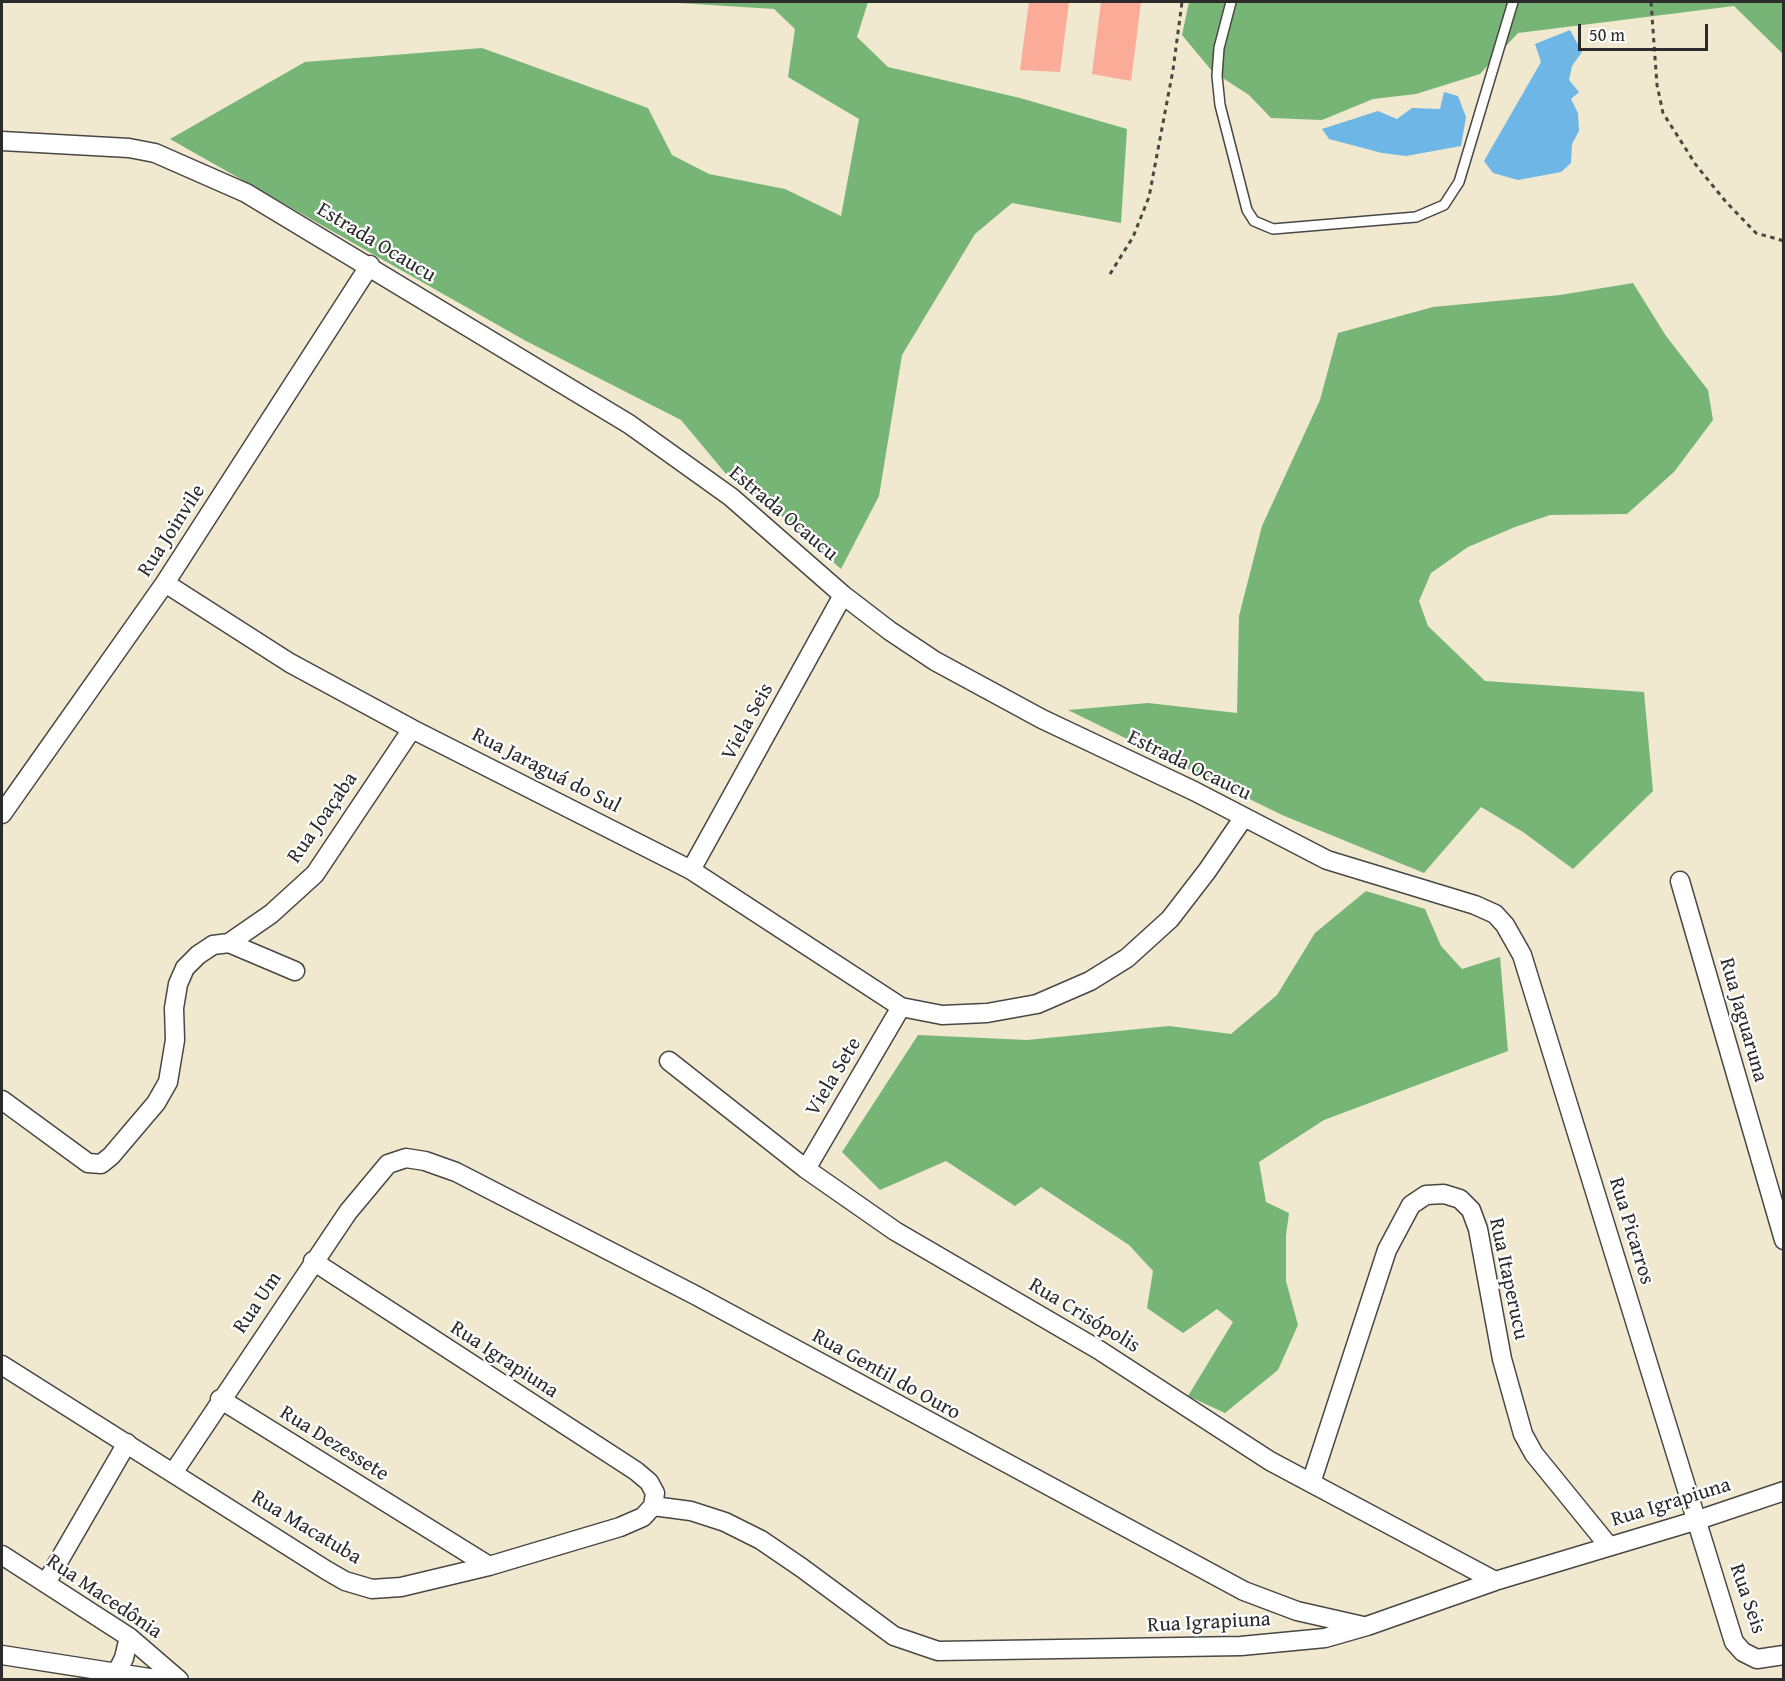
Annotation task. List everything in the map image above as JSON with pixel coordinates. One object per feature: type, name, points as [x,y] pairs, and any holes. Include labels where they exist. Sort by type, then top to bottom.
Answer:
[{"type":"street","name":"Estrada Ocaucu","points":[[2,141],[129,148],[156,153],[246,193],[630,424],[731,497],[843,595],[890,632],[935,661],[1042,719],[1328,860],[1475,905],[1495,914],[1505,925],[1522,955]]},
{"type":"street","name":"Rua Joinvile","points":[[2,814],[165,584],[370,266]]},
{"type":"street","name":"Rua Jaraguá do Sul","points":[[165,584],[290,663],[412,729],[691,870],[901,1008]]},
{"type":"street","name":"Viela Seis","points":[[691,870],[843,595]]},
{"type":"street","name":"Rua Joaçaba","points":[[2,1100],[88,1163],[101,1164],[111,1155],[156,1102],[168,1082],[175,1040],[174,1008],[178,984],[185,968],[213,945],[229,944],[271,914],[315,874],[412,729]]},
{"type":"street","points":[[901,1008],[942,1015],[987,1013],[1037,1004],[1090,981],[1127,958],[1170,919],[1244,817]]},
{"type":"street","name":"Rua Jaguaruna","points":[[1680,880],[1784,1240]]},
{"type":"street","points":[[229,944],[295,971]]},
{"type":"street","name":"Rua Picarros","points":[[1522,955],[1698,1520]]},
{"type":"street","name":"Viela Sete","points":[[806,1169],[901,1008]]},
{"type":"street","name":"Rua Crisópolis","points":[[669,1061],[806,1169],[895,1231],[1099,1350],[1270,1461],[1495,1581]]},
{"type":"street","name":"Rua Gentil do Ouro","points":[[388,1164],[406,1158],[425,1161],[456,1172],[695,1295],[1245,1591],[1297,1611],[1367,1626]]},
{"type":"street","name":"Rua Um","points":[[172,1473],[313,1261],[371,1182],[388,1164]]},
{"type":"street","name":"Rua Itaperucu","points":[[1311,1483],[1387,1250],[1411,1205],[1426,1195],[1444,1194],[1460,1199],[1471,1210],[1478,1229],[1502,1359],[1523,1434],[1534,1455],[1608,1545]]},
{"type":"street","name":"Rua Igrapiuna","points":[[313,1261],[636,1471],[649,1482],[655,1493],[653,1506],[691,1511],[726,1522],[794,1563],[894,1636],[938,1651],[1241,1646],[1325,1638],[1367,1626],[1495,1581],[1608,1545],[1698,1520],[1784,1491]]},
{"type":"street","name":"Rua Macatuba","points":[[2,1365],[345,1581],[372,1589],[401,1587],[489,1566],[620,1527],[643,1516],[653,1506]]},
{"type":"street","name":"Rua Dezessete","points":[[220,1399],[489,1566]]},
{"type":"street","points":[[46,1583],[127,1443]]},
{"type":"street","name":"Rua Seis","points":[[1698,1520],[1734,1642],[1743,1652],[1757,1659],[1784,1655]]},
{"type":"street","name":"Rua Macedônia","points":[[2,1555],[129,1637],[179,1680]]},
{"type":"street","points":[[117,1672],[129,1637]]},
{"type":"street","points":[[2,1655],[162,1680]]},
{"type":"lane","points":[[1231,2],[1219,48],[1217,76],[1220,105],[1248,210],[1254,221],[1273,229],[1416,217],[1444,205],[1459,182],[1513,2]]},
{"type":"path","points":[[1110,274],[1133,237],[1149,197],[1173,70],[1182,2]]},
{"type":"path","points":[[1651,2],[1657,85],[1667,121],[1696,165],[1726,202],[1756,232],[1784,241]]},
{"type":"green space","points":[[663,2],[868,2],[857,37],[888,67],[1020,98],[1127,129],[1121,223],[1012,203],[975,234],[902,355],[879,496],[841,569],[770,506],[731,480],[681,420],[526,341],[170,139],[305,62],[482,48],[648,108],[672,155],[709,174],[785,189],[841,216],[859,119],[788,77],[795,29],[774,9]]},
{"type":"green space","points":[[1189,2],[1783,2],[1783,54],[1734,6],[1518,33],[1480,74],[1416,94],[1373,99],[1322,120],[1271,118],[1249,95],[1212,71],[1182,35]]},
{"type":"green space","points":[[1633,283],[1666,336],[1708,390],[1713,420],[1674,472],[1627,514],[1550,515],[1515,527],[1468,547],[1431,573],[1419,601],[1428,626],[1485,681],[1644,692],[1653,791],[1573,869],[1523,832],[1481,807],[1424,873],[1282,815],[1068,710],[1148,703],[1237,713],[1239,616],[1262,526],[1320,400],[1338,333],[1433,307],[1560,295]]},
{"type":"green space","points":[[1366,891],[1425,909],[1441,946],[1462,969],[1500,957],[1508,1051],[1324,1120],[1259,1162],[1266,1202],[1289,1213],[1286,1235],[1286,1281],[1298,1325],[1278,1370],[1225,1413],[1188,1396],[1233,1322],[1217,1309],[1183,1333],[1147,1308],[1153,1271],[1129,1245],[1041,1187],[1015,1206],[946,1161],[880,1190],[842,1152],[918,1035],[1027,1040],[1169,1026],[1231,1034],[1277,995],[1315,933]]},
{"type":"water","points":[[1570,30],[1582,52],[1572,66],[1569,80],[1579,92],[1571,99],[1578,113],[1579,131],[1572,144],[1571,163],[1561,172],[1518,180],[1493,173],[1484,161],[1541,62],[1535,44]]},
{"type":"water","points":[[1444,92],[1458,96],[1466,117],[1461,146],[1406,156],[1382,153],[1329,139],[1322,129],[1378,111],[1397,119],[1412,108],[1440,109]]},
{"type":"building","points":[[1029,2],[1069,2],[1060,72],[1020,70]]},
{"type":"building","points":[[1101,2],[1141,2],[1131,81],[1092,74]]}]
